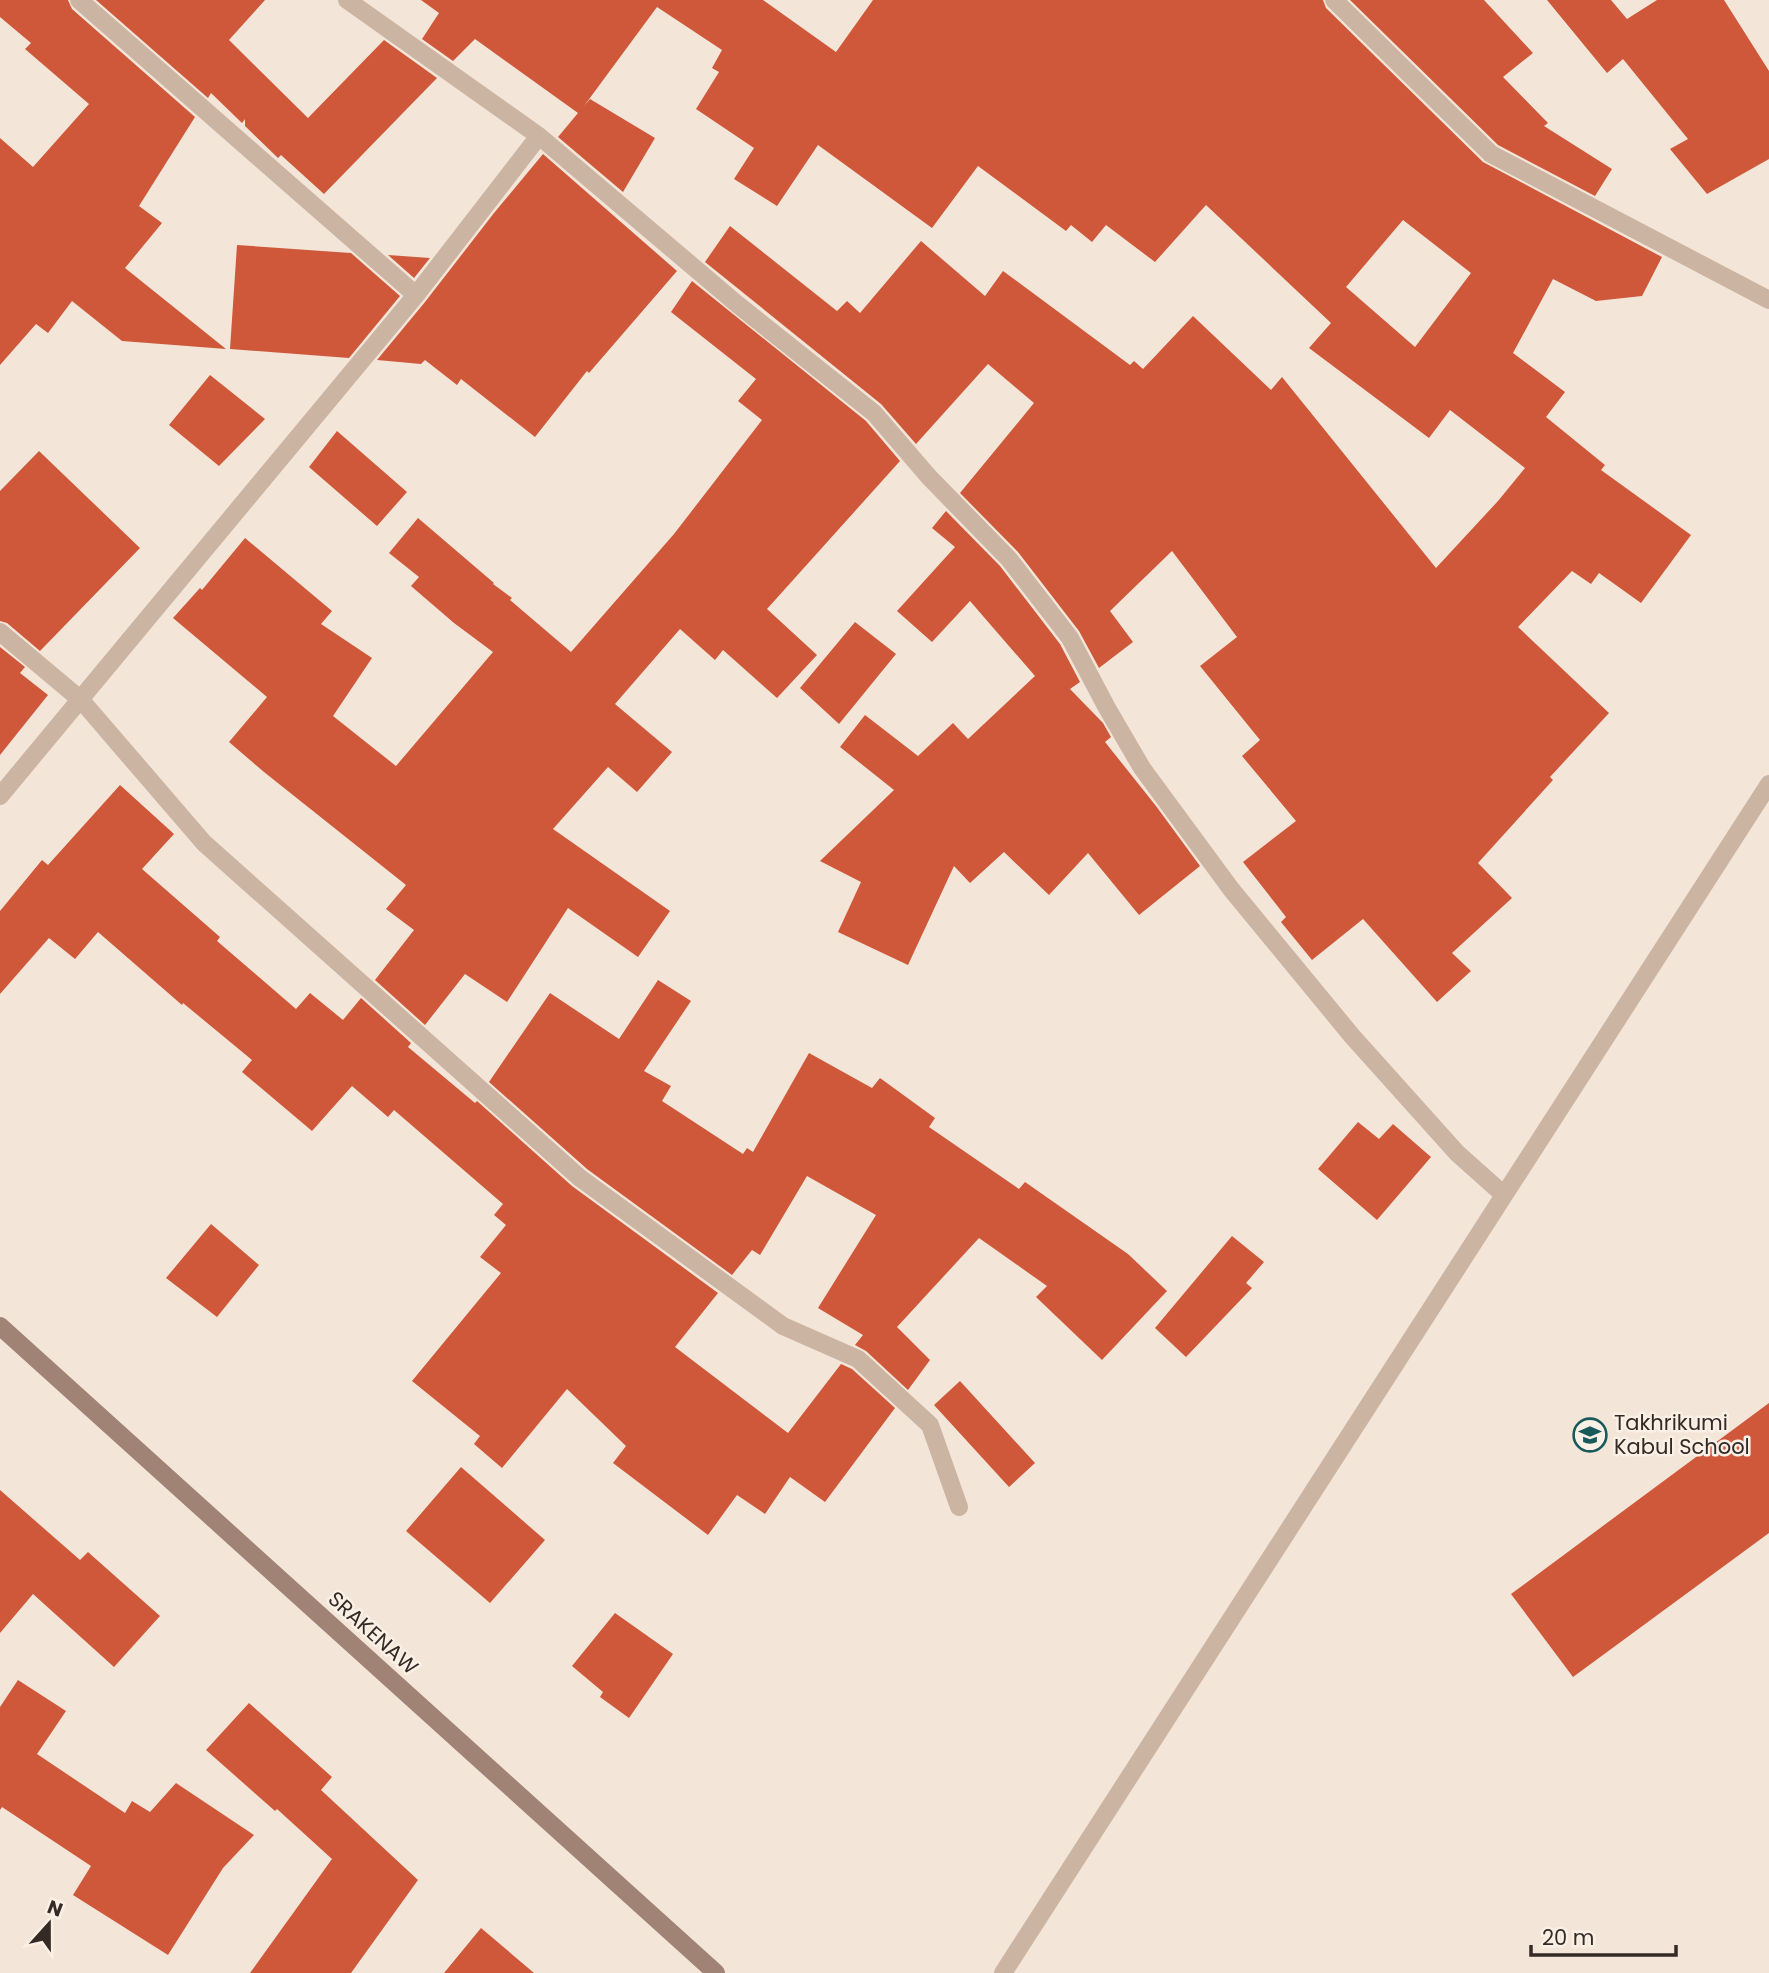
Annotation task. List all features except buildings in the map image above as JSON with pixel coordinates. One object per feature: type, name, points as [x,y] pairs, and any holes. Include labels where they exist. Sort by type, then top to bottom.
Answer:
[{"type":"main road","name":"SRAKENAW","points":[[0,1326],[716,1973]]},
{"type":"street","points":[[79,0],[416,295]]},
{"type":"street","points":[[347,0],[539,136],[737,304],[873,413],[929,477],[1009,559],[1070,638],[1142,768],[1231,889],[1352,1036],[1457,1153],[1504,1195]]},
{"type":"street","points":[[1334,0],[1492,154],[1769,300]]},
{"type":"street","points":[[0,796],[416,295],[539,136]]},
{"type":"street","points":[[0,632],[81,700],[204,843],[580,1178],[782,1326],[858,1359],[869,1368],[930,1425],[959,1507]]},
{"type":"street","points":[[1003,1973],[1769,784]]},
{"type":"place","name":"Takhrikumi Kabul School","points":[[1590,1435]]}]
